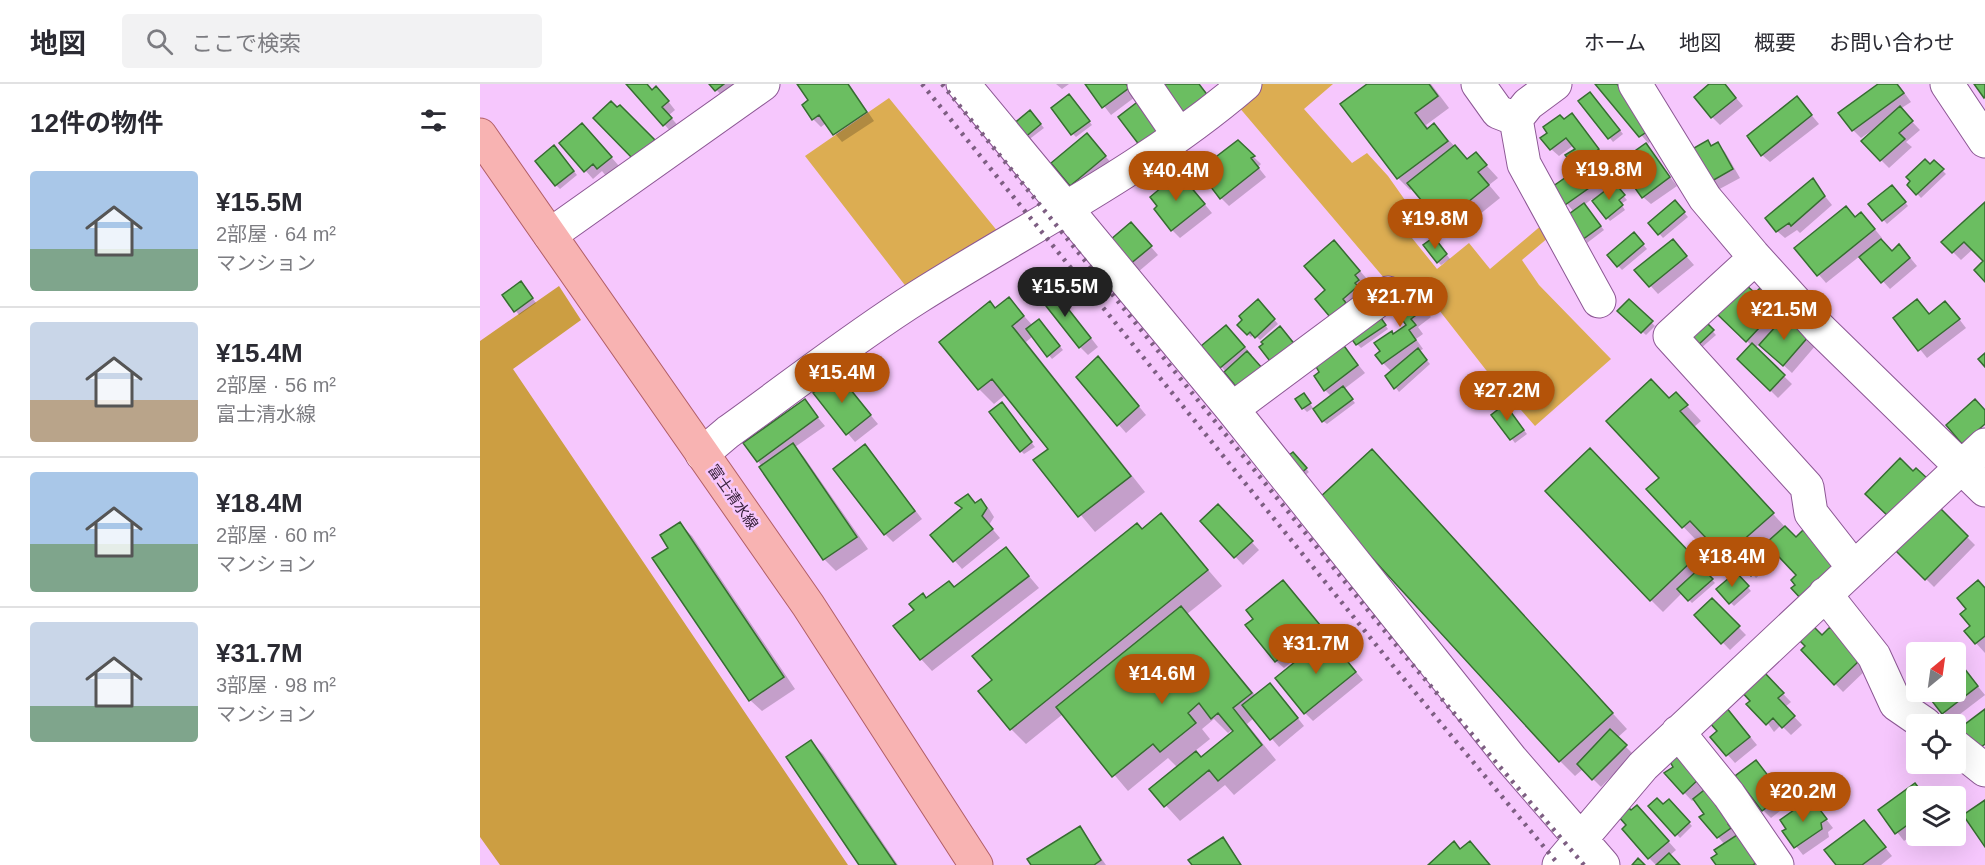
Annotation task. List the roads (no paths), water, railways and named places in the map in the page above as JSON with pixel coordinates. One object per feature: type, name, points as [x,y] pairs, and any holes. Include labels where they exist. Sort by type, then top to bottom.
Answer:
[{"type":"main road","name":"富士清水線","points":[[480,135],[854,673],[976,865]]},
{"type":"street","points":[[550,235],[763,84]]},
{"type":"street","points":[[963,84],[1232,409],[1511,759],[1603,865]]},
{"type":"street","points":[[1144,84],[1179,135]]},
{"type":"street","points":[[702,454],[728,432],[916,298],[1065,209],[1179,135],[1245,84]]},
{"type":"street","points":[[1478,84],[1498,112],[1516,120]]},
{"type":"street","points":[[1555,84],[1528,104],[1516,120],[1524,164],[1599,301]]},
{"type":"street","points":[[1635,84],[1705,198],[1755,258],[1819,328],[1973,456],[1985,490]]},
{"type":"street","points":[[1947,84],[1985,141]]},
{"type":"street","points":[[1755,258],[1670,336],[1807,487],[1811,513],[1854,568]]},
{"type":"street","points":[[1232,409],[1388,292]]},
{"type":"street","points":[[1559,865],[1643,765],[1973,456]]},
{"type":"street","points":[[1826,594],[1874,656],[1896,704],[1910,714]]},
{"type":"street","points":[[1678,732],[1729,795],[1777,865]]},
{"type":"street","points":[[1966,754],[1984,768]]},
{"type":"railway","points":[[922,84],[1394,667],[1559,865]]},
{"type":"railway","points":[[942,84],[1405,656],[1584,865]]}]
